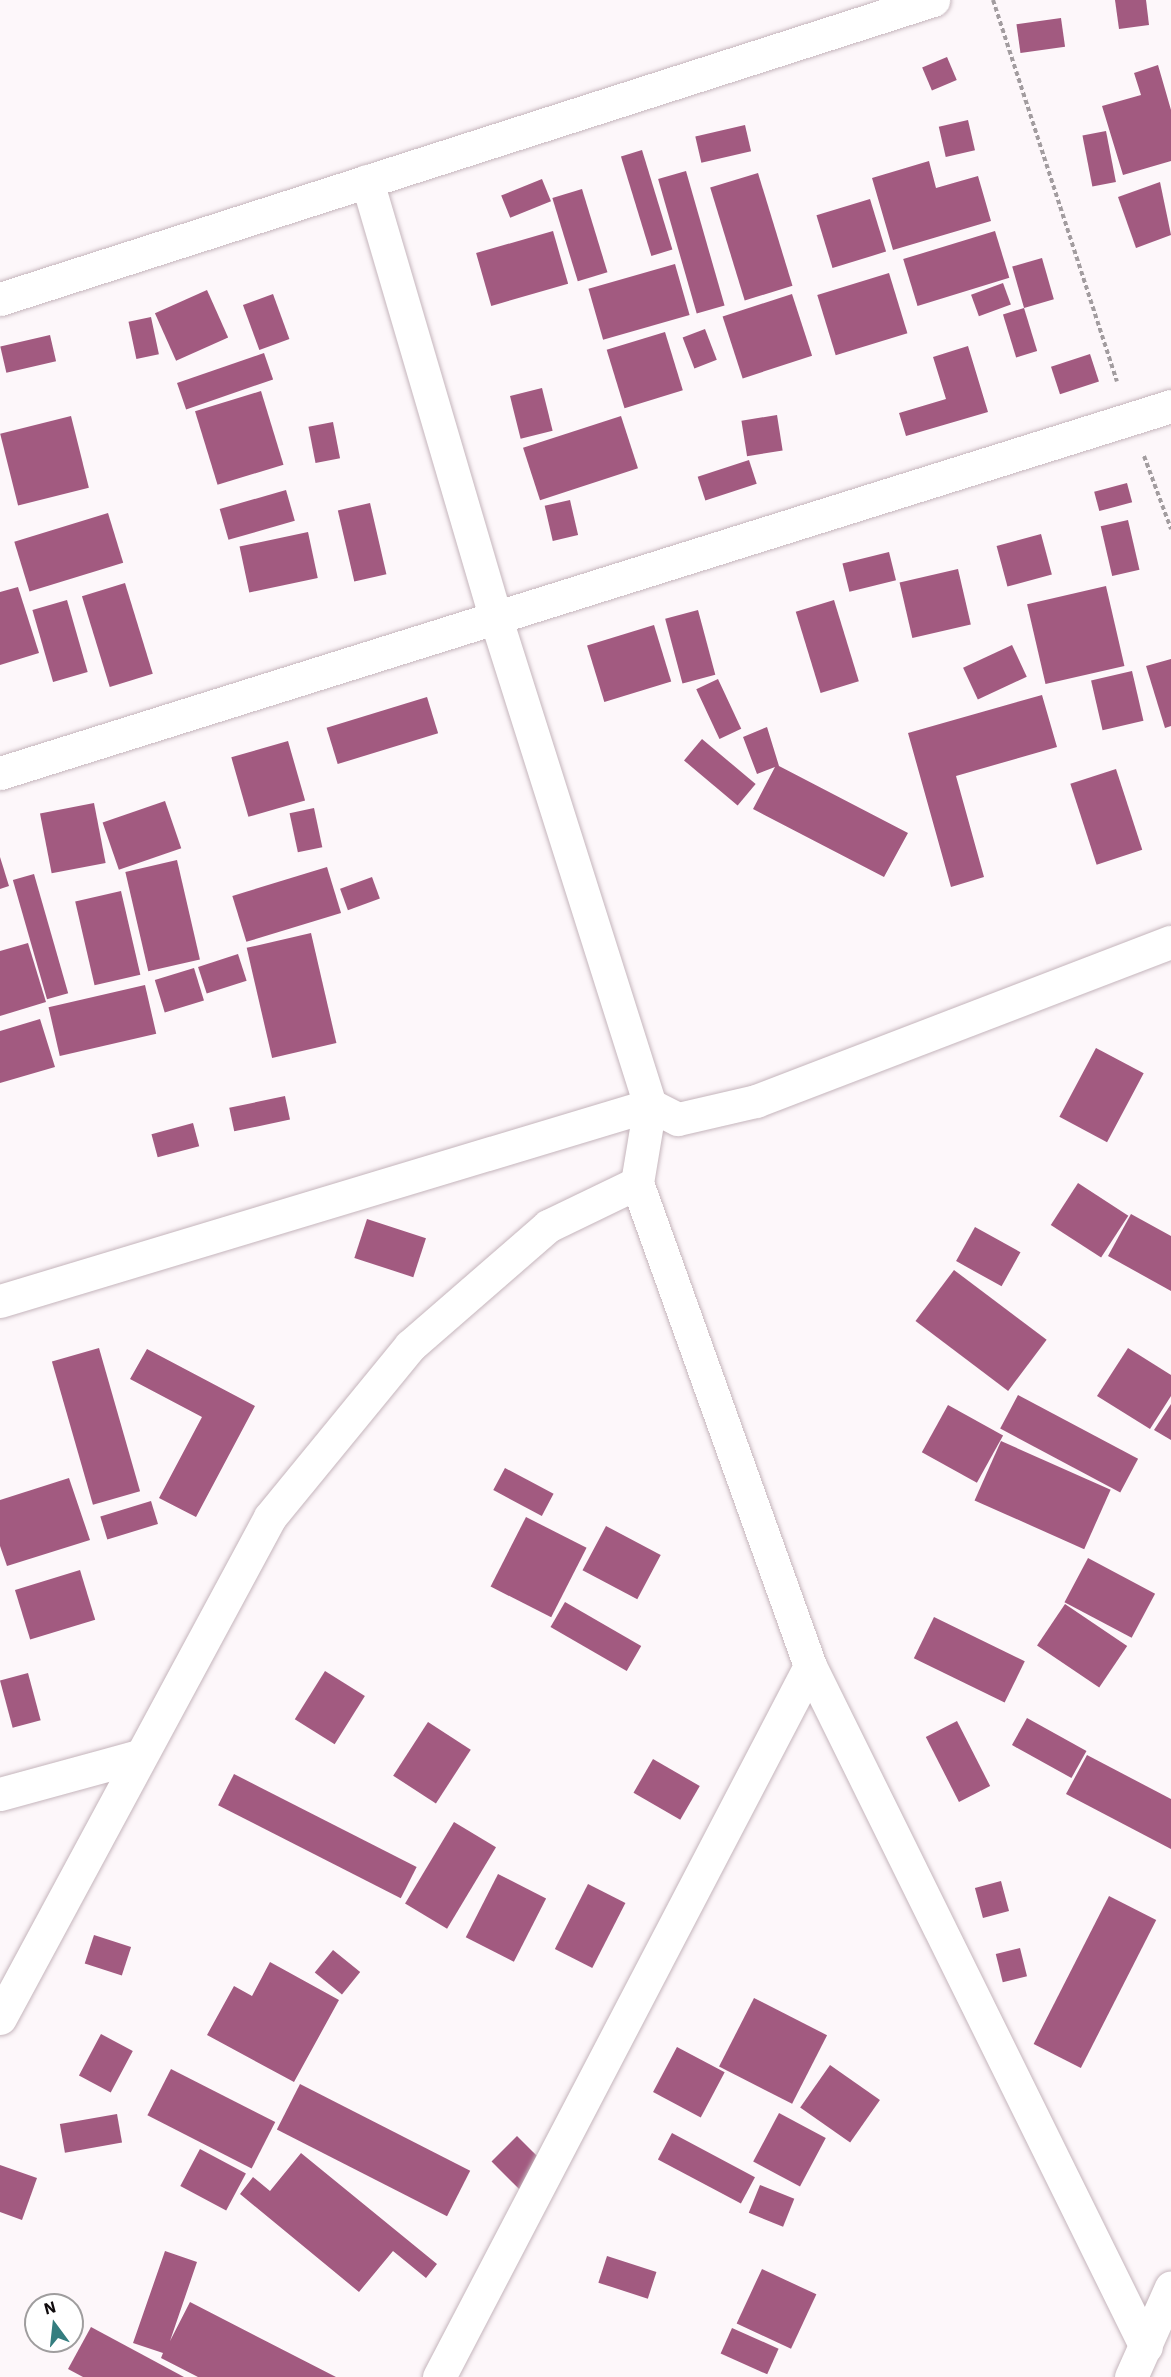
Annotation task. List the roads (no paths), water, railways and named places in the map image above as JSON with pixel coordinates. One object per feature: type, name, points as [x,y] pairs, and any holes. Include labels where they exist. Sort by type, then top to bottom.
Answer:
[{"type":"street","points":[[0,299],[933,0]]},
{"type":"street","points":[[367,181],[496,619],[650,1105],[637,1183],[810,1666],[1146,2347]]},
{"type":"street","points":[[0,773],[1171,405]]},
{"type":"street","points":[[0,1301],[650,1105],[678,1119],[756,1101],[1171,942]]},
{"type":"street","points":[[0,2018],[139,1756],[270,1517],[411,1346],[548,1226],[637,1183]]},
{"type":"street","points":[[439,2377],[810,1666]]},
{"type":"street","points":[[0,1794],[139,1756]]},
{"type":"street","points":[[1131,2377],[1171,2287]]}]
